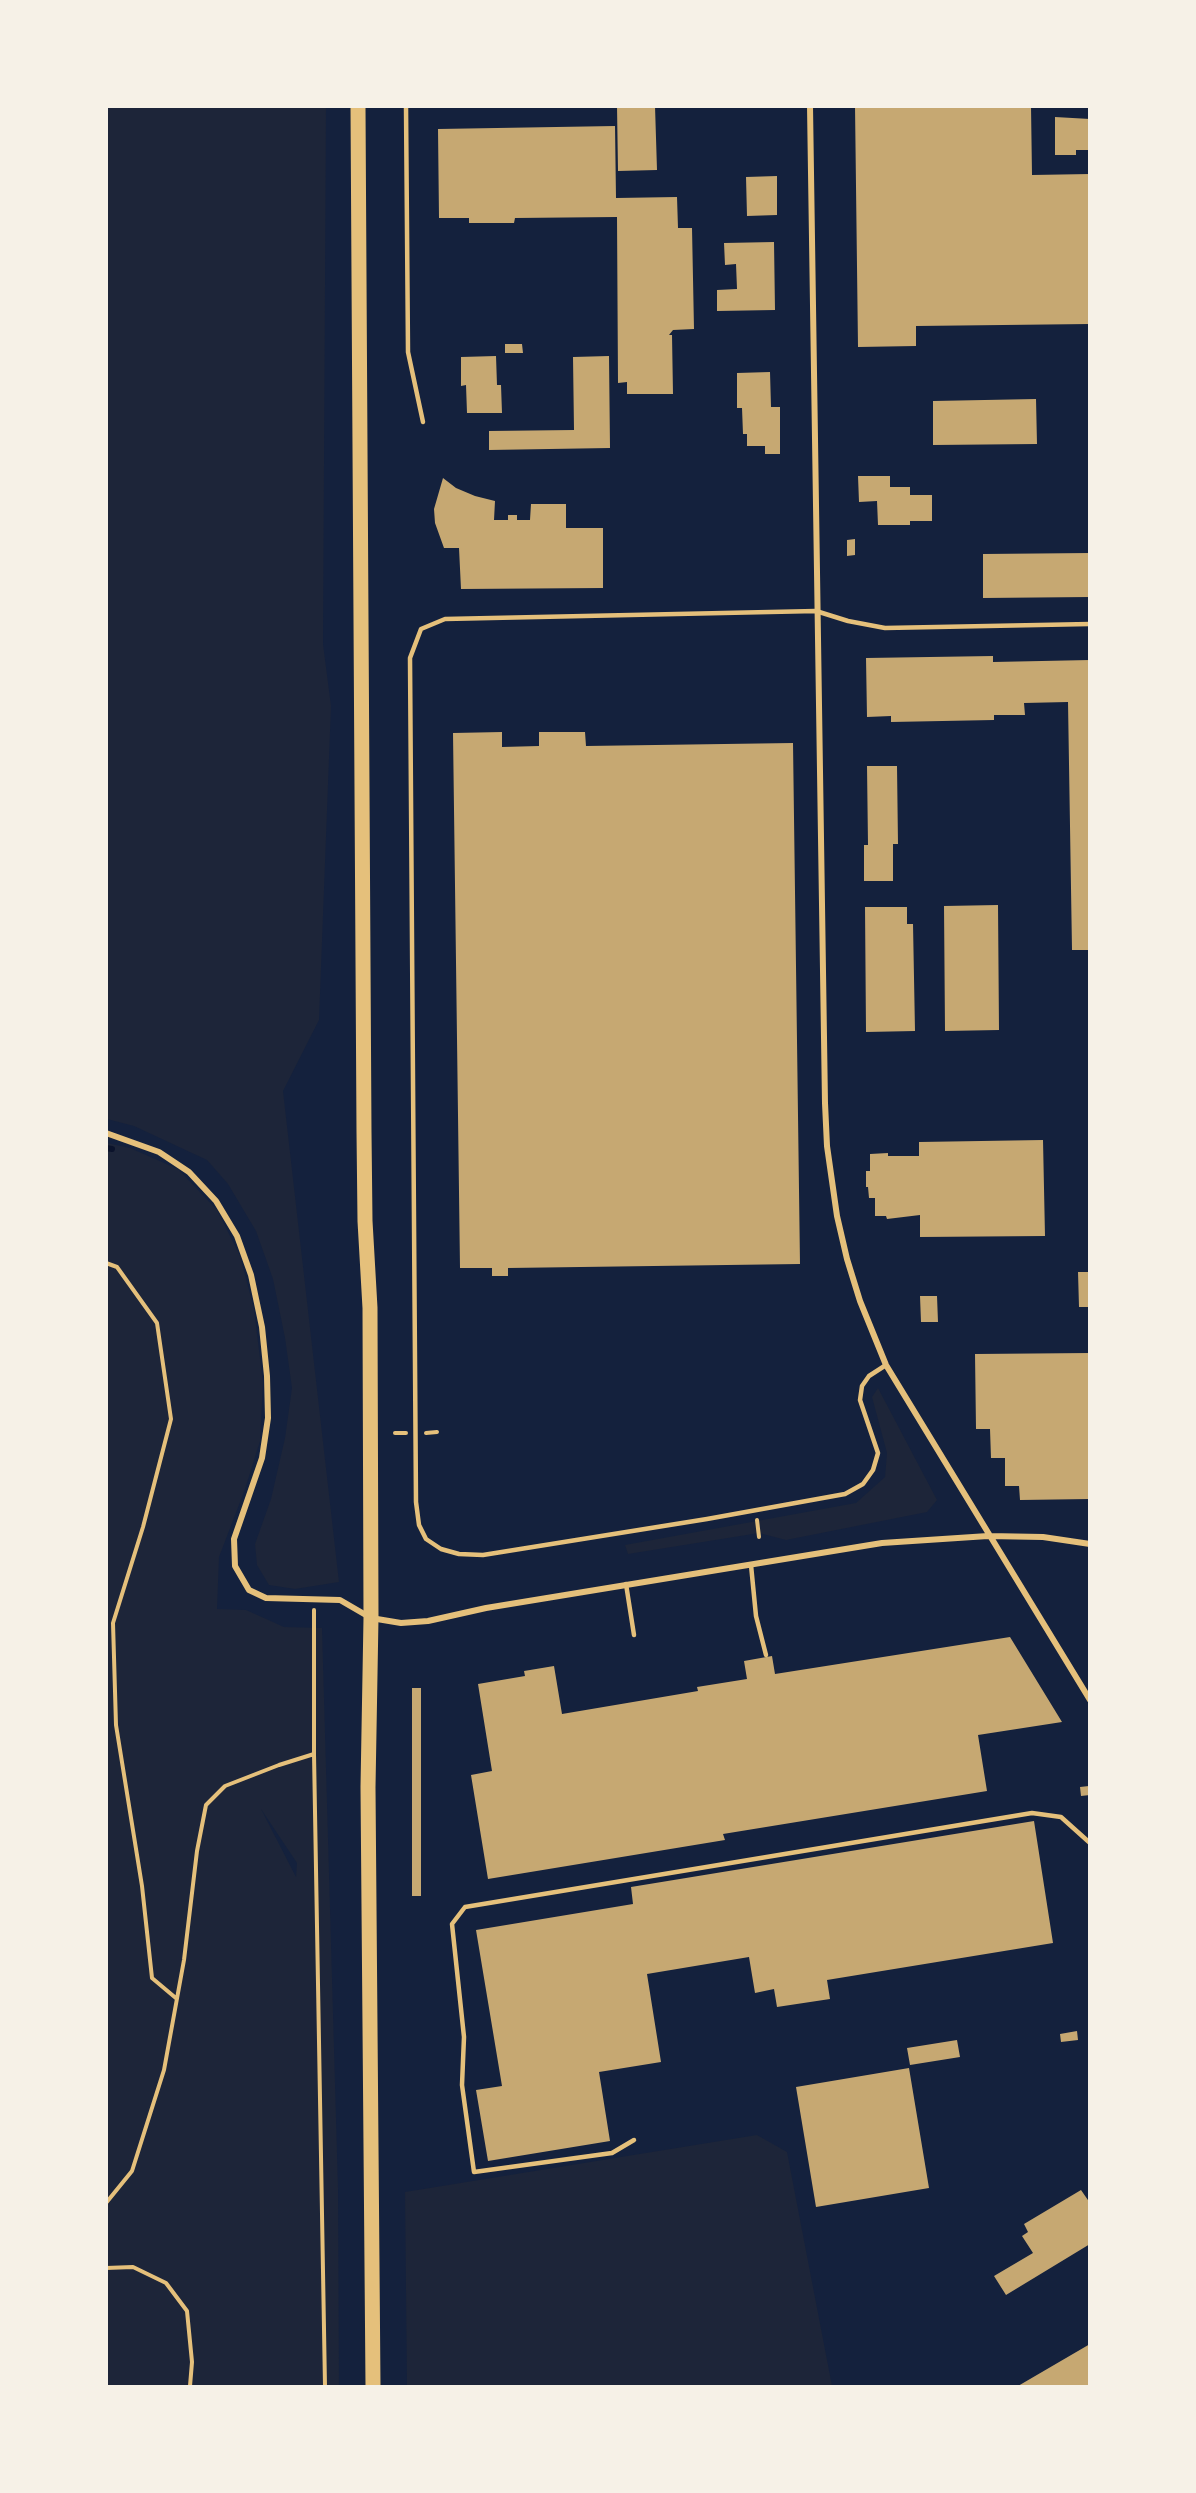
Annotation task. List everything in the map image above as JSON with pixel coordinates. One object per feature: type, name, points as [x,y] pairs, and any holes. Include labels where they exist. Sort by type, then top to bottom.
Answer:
[{"type":"main road","points":[[358,106],[365,1221],[370,1308],[371,1618],[368,1787],[373,2386]]},
{"type":"street","points":[[810,106],[816,611],[824,1092],[827,1146],[847,1259],[860,1301],[886,1365],[1089,1700]]},
{"type":"street","points":[[106,1132],[159,1152],[189,1172],[216,1201],[237,1236],[251,1275],[262,1327],[268,1418],[262,1458],[234,1539],[235,1566],[249,1590],[266,1598],[340,1600],[371,1618],[401,1623],[428,1622],[486,1608],[882,1543],[988,1536],[1043,1537],[1089,1544]]},
{"type":"lane","points":[[406,106],[408,352],[423,422]]},
{"type":"lane","points":[[886,1365],[869,1376],[862,1386],[860,1400],[878,1453],[873,1470],[863,1484],[845,1494],[483,1555],[459,1554],[441,1549],[426,1539],[418,1525],[416,1479],[410,658],[421,630],[445,619],[816,611],[848,621],[885,628],[1089,624]]},
{"type":"lane","points":[[751,1565],[756,1616],[766,1655]]},
{"type":"lane","points":[[626,1584],[634,1635]]},
{"type":"lane","points":[[634,2140],[612,2152],[474,2172],[462,2085],[464,2037],[452,1924],[465,1907],[1032,1813],[1061,1817],[1089,1843]]},
{"type":"path","points":[[106,1263],[117,1267],[157,1323],[171,1419],[143,1527],[113,1623],[116,1725],[142,1886],[152,1978],[177,1999]]},
{"type":"path","points":[[757,1522],[759,1537]]},
{"type":"path","points":[[314,1600],[314,1754],[325,2386]]},
{"type":"path","points":[[106,2203],[132,2171],[164,2070],[206,1804],[225,1786],[279,1764],[314,1754]]},
{"type":"path","points":[[106,2268],[133,2267],[166,2283],[187,2311],[192,2362],[190,2386]]},
{"type":"shaded area","points":[[107,106],[326,107],[323,644],[331,706],[319,1020],[283,1091],[339,1582],[295,1589],[269,1585],[257,1565],[255,1544],[271,1499],[285,1438],[292,1388],[273,1279],[256,1231],[228,1184],[207,1160],[134,1126],[107,1119]]},
{"type":"shaded area","points":[[107,1143],[130,1148],[178,1169],[217,1210],[240,1256],[254,1309],[263,1383],[260,1441],[245,1489],[219,1557],[217,1609],[246,1610],[284,1627],[322,1628],[338,2188],[339,2386],[107,2386]],"holes":[[[261,1809],[297,1863],[296,1877]]]},
{"type":"shaded area","points":[[878,1388],[937,1500],[927,1512],[786,1540],[759,1533],[628,1554],[625,1545],[856,1503],[885,1477],[887,1453],[872,1397]]},
{"type":"shaded area","points":[[757,2135],[787,2152],[832,2386],[407,2386],[405,2192]]},
{"type":"building","points":[[617,106],[655,106],[657,170],[618,171]]},
{"type":"building","points":[[855,106],[1031,106],[1032,175],[1090,174],[1090,324],[916,326],[916,346],[858,347]]},
{"type":"building","points":[[1055,117],[1090,119],[1090,150],[1076,150],[1076,155],[1055,155]]},
{"type":"building","points":[[615,126],[616,198],[677,197],[678,228],[692,228],[694,329],[673,330],[669,335],[672,335],[673,394],[627,394],[627,382],[618,383],[617,217],[515,218],[514,223],[469,223],[469,218],[439,218],[438,129]]},
{"type":"building","points":[[777,176],[777,215],[747,216],[746,177]]},
{"type":"building","points":[[774,242],[775,310],[717,311],[717,290],[737,289],[736,264],[725,265],[724,243]]},
{"type":"building","points":[[505,344],[522,344],[523,353],[505,353]]},
{"type":"building","points":[[496,356],[497,385],[501,385],[502,413],[467,413],[466,385],[461,386],[461,357]]},
{"type":"building","points":[[609,356],[610,448],[489,450],[489,431],[574,430],[573,357]]},
{"type":"building","points":[[770,372],[771,407],[780,407],[780,454],[765,454],[765,446],[747,446],[747,434],[743,434],[742,408],[737,408],[737,373]]},
{"type":"building","points":[[1036,399],[1037,444],[933,445],[933,401]]},
{"type":"building","points":[[858,476],[890,476],[890,487],[910,487],[910,495],[932,495],[932,521],[910,521],[910,525],[878,525],[877,501],[859,502]]},
{"type":"building","points":[[443,478],[456,488],[495,501],[494,520],[508,520],[508,515],[517,515],[517,520],[530,520],[531,504],[566,504],[566,528],[603,528],[603,588],[461,589],[459,548],[444,548],[435,523],[434,509]]},
{"type":"building","points":[[855,539],[855,555],[847,556],[847,540]]},
{"type":"building","points":[[1090,553],[1090,597],[983,598],[983,554]]},
{"type":"building","points":[[993,656],[993,662],[1090,660],[1090,950],[1072,950],[1068,702],[1024,703],[1025,715],[994,715],[994,720],[891,722],[891,716],[867,717],[866,658]]},
{"type":"building","points":[[502,732],[502,747],[539,746],[539,732],[585,732],[586,746],[793,743],[800,1264],[508,1268],[508,1276],[492,1276],[492,1268],[460,1268],[453,733]]},
{"type":"building","points":[[867,766],[897,766],[898,844],[893,844],[893,881],[864,881],[864,845],[868,845]]},
{"type":"building","points":[[998,905],[999,1030],[945,1031],[944,906]]},
{"type":"building","points":[[865,907],[907,907],[907,924],[913,924],[915,1031],[866,1032]]},
{"type":"building","points":[[1043,1140],[1045,1236],[920,1237],[920,1215],[887,1219],[886,1216],[875,1216],[875,1198],[869,1198],[868,1187],[866,1187],[866,1171],[870,1171],[870,1154],[919,1156],[919,1142]]},
{"type":"building","points":[[1078,1272],[1090,1272],[1090,1307],[1079,1307]]},
{"type":"building","points":[[920,1296],[937,1296],[938,1322],[921,1322]]},
{"type":"building","points":[[1090,1353],[1090,1499],[1020,1500],[1019,1486],[1005,1486],[1005,1458],[991,1458],[990,1429],[976,1429],[975,1354]]},
{"type":"building","points":[[1010,1637],[1062,1722],[978,1735],[987,1791],[723,1834],[725,1840],[488,1879],[471,1775],[492,1771],[478,1684],[525,1676],[524,1671],[554,1666],[562,1714],[698,1691],[697,1687],[747,1679],[744,1661],[772,1656],[775,1674]]},
{"type":"building","points":[[412,1688],[421,1688],[421,1896],[412,1896]]},
{"type":"building","points":[[1089,1786],[1090,1795],[1081,1796],[1080,1787]]},
{"type":"building","points":[[1034,1821],[1053,1943],[827,1980],[830,1999],[777,2007],[774,1989],[755,1993],[749,1957],[647,1974],[661,2062],[599,2072],[610,2141],[488,2161],[476,2090],[502,2086],[476,1930],[633,1904],[631,1887]]},
{"type":"building","points":[[1077,2031],[1078,2040],[1061,2042],[1060,2034]]},
{"type":"building","points":[[957,2040],[960,2057],[910,2065],[907,2048]]},
{"type":"building","points":[[909,2068],[929,2188],[816,2207],[796,2087]]},
{"type":"building","points":[[1081,2190],[1090,2203],[1090,2244],[1006,2295],[994,2276],[1033,2253],[1022,2236],[1028,2232],[1024,2224]]},
{"type":"building","points":[[1090,2344],[1090,2386],[1018,2386]]},
{"type":"waterway","points":[[106,1148],[112,1149]]}]
